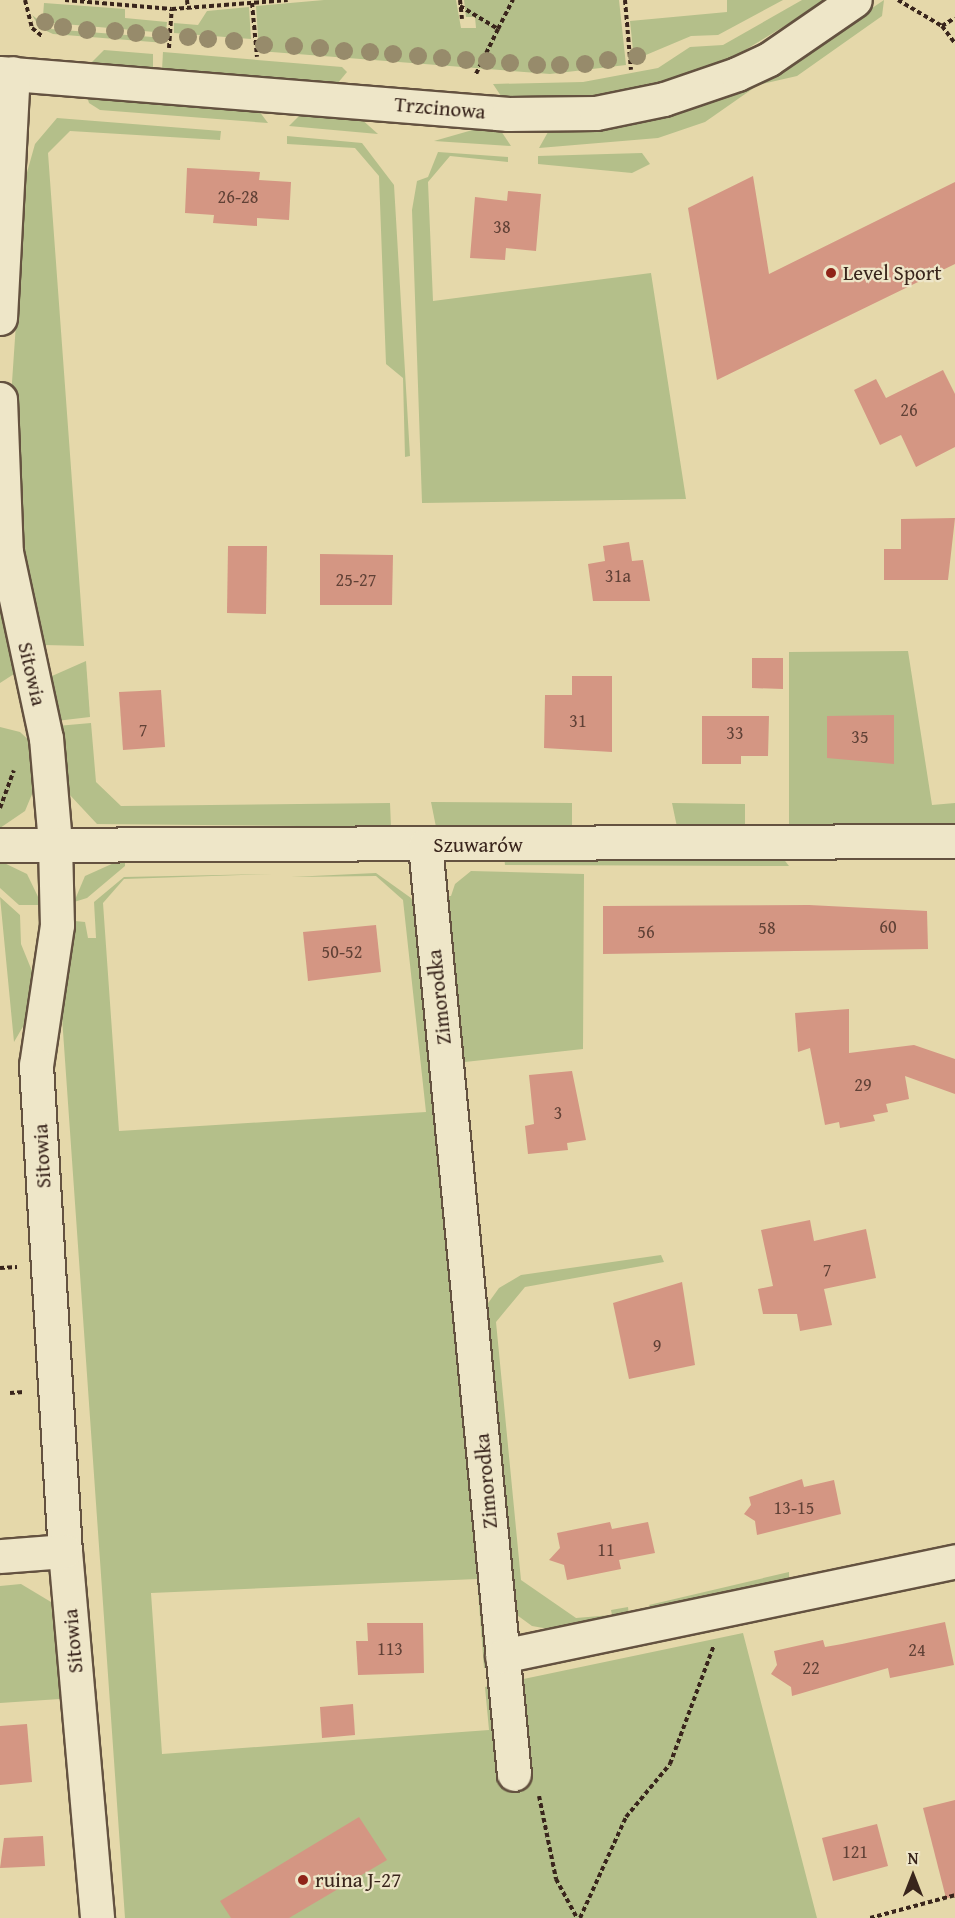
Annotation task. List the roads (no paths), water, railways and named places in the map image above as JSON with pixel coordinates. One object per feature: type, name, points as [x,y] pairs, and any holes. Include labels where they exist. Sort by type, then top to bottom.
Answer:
[{"type":"street","name":"Trzcinowa","points":[[6,73],[508,114],[596,113],[664,99],[736,74],[769,59],[855,0]]},
{"type":"street","points":[[0,318],[6,73]]},
{"type":"street","name":"Sitowia","points":[[0,399],[1,474],[6,552],[46,738],[56,844],[57,925],[36,1065],[65,1551],[97,1918]]},
{"type":"street","name":"Szuwarów","points":[[0,845],[955,841]]},
{"type":"street","name":"Zimorodka","points":[[425,845],[502,1656],[526,1780]]},
{"type":"street","points":[[0,1556],[65,1551]]},
{"type":"street","points":[[502,1656],[955,1562]]},
{"type":"place","name":"Level Sport","points":[[831,273]]},
{"type":"place","name":"ruina J-27","points":[[303,1880]]}]
